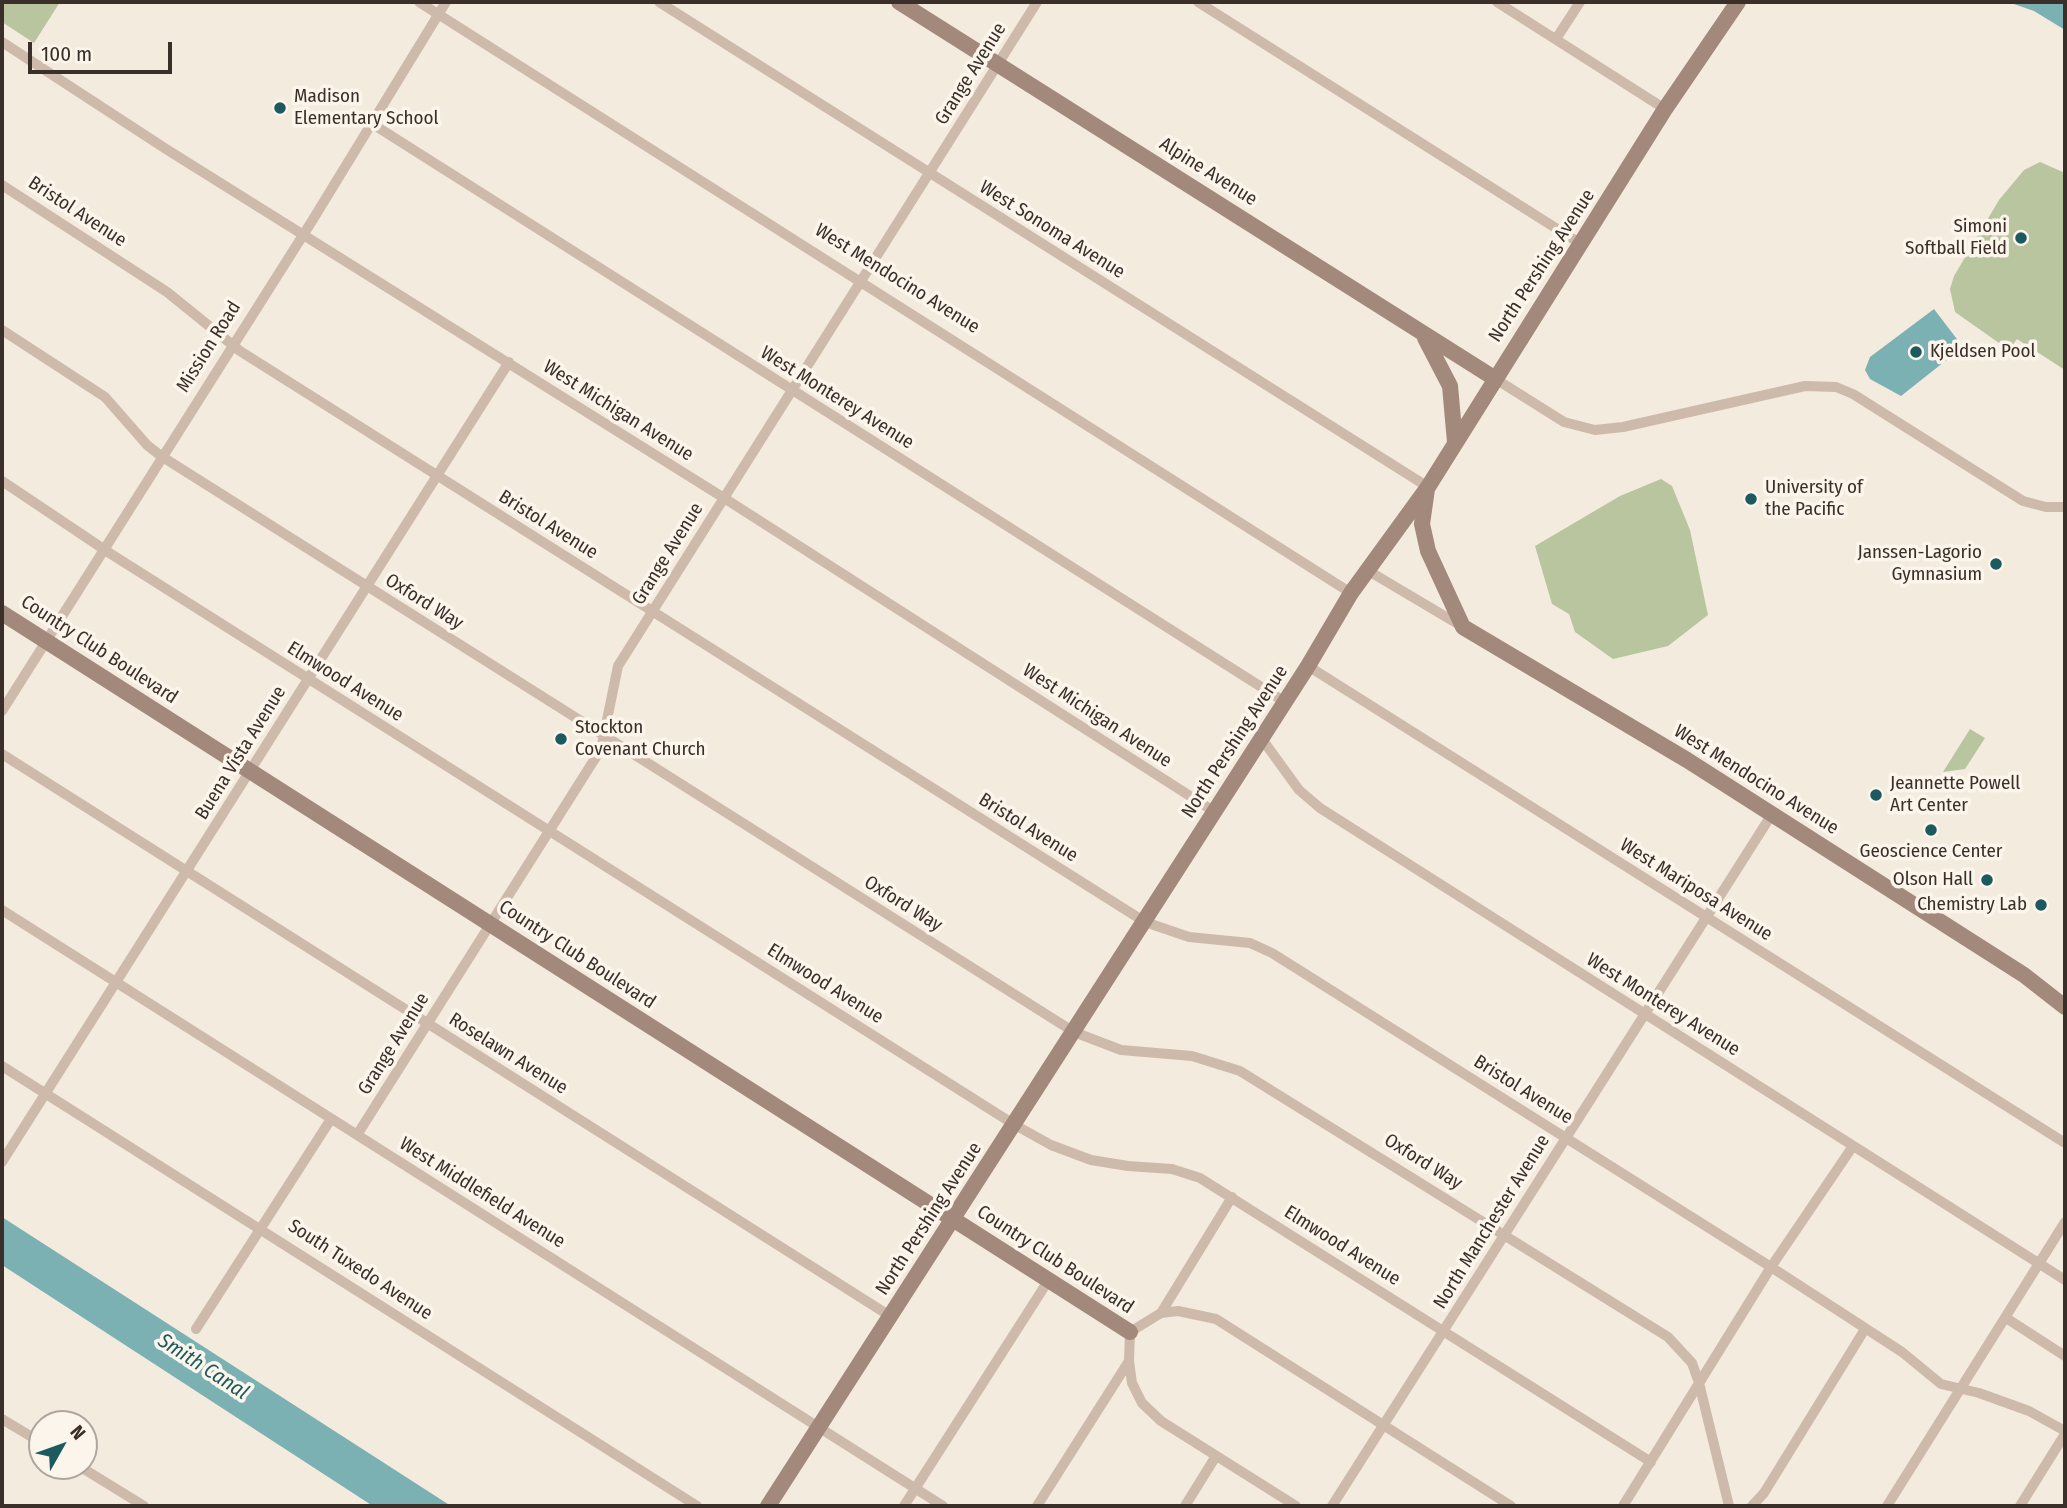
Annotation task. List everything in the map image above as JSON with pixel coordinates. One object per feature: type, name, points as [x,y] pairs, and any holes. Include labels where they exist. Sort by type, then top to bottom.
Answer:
[{"type":"street","name":"West Mendocino Avenue","points":[[419,2],[1351,593]]},
{"type":"street","name":"Mission Road","points":[[2,711],[446,2]]},
{"type":"street","name":"West Sonoma Avenue","points":[[659,2],[1428,487]]},
{"type":"street","name":"Alpine Avenue","points":[[899,2],[1494,378]]},
{"type":"street","name":"Grange Avenue","points":[[357,1135],[601,749],[618,666],[1037,2]]},
{"type":"street","points":[[1198,2],[1581,244]]},
{"type":"street","points":[[1497,2],[1665,109]]},
{"type":"street","points":[[1556,40],[1580,2]]},
{"type":"street","points":[[1721,23],[1723,2]]},
{"type":"street","name":"North Pershing Avenue","points":[[768,1506],[1262,739],[1351,593],[1428,487],[1665,109],[1721,23],[1738,2]]},
{"type":"street","name":"West Michigan Avenue","points":[[2,42],[1215,812]]},
{"type":"street","name":"West Monterey Avenue","points":[[372,123],[1285,702]]},
{"type":"street","name":"Bristol Avenue","points":[[2,185],[167,292],[231,345],[1144,922],[1189,937],[1233,940],[1264,948],[1771,1267],[1902,1352],[1941,1384],[2029,1411],[2065,1433]]},
{"type":"street","name":"Oxford Way","points":[[2,330],[105,397],[147,446],[161,456],[1074,1032],[1121,1050],[1192,1056],[1240,1071],[1668,1337],[1692,1363],[1729,1506]]},
{"type":"street","points":[[1422,333],[1450,386],[1455,443]]},
{"type":"street","name":"Buena Vista Avenue","points":[[2,1162],[509,362]]},
{"type":"street","points":[[1494,378],[1564,422],[1595,430],[1623,427],[1805,386],[1836,387],[1861,399],[2023,501],[2046,507],[2065,507]]},
{"type":"street","name":"Elmwood Avenue","points":[[2,481],[308,679],[1014,1125],[1051,1145],[1091,1160],[1172,1168],[1190,1174],[1232,1197],[1651,1462]]},
{"type":"street","points":[[1428,487],[1422,524],[1428,551],[1462,627]]},
{"type":"street","name":"West Mendocino Avenue","points":[[1367,570],[1772,814],[2024,975],[2065,1007]]},
{"type":"street","name":"Country Club Boulevard","points":[[2,613],[1129,1332]]},
{"type":"street","name":"West Mariposa Avenue","points":[[1308,666],[2065,1143]]},
{"type":"street","name":"West Monterey Avenue","points":[[1262,739],[1311,802],[2065,1280]]},
{"type":"street","name":"Roselawn Avenue","points":[[2,754],[890,1316]]},
{"type":"street","name":"North Manchester Avenue","points":[[1332,1506],[1772,814]]},
{"type":"street","name":"West Middlefield Avenue","points":[[2,910],[943,1506]]},
{"type":"street","name":"West Mendocino Avenue","points":[[2024,975],[2065,996]]},
{"type":"street","name":"South Tuxedo Avenue","points":[[2,1066],[697,1506]]},
{"type":"street","points":[[197,1328],[331,1119]]},
{"type":"street","points":[[1623,1506],[1771,1267],[1853,1146]]},
{"type":"street","points":[[1161,1313],[1232,1197]]},
{"type":"street","points":[[1887,1506],[2065,1222]]},
{"type":"street","points":[[904,1506],[1048,1281]]},
{"type":"street","points":[[1296,1506],[1161,1421],[1142,1403],[1132,1383],[1129,1332],[1161,1313],[1178,1311],[1216,1319],[1511,1506]]},
{"type":"street","points":[[2006,1318],[2065,1356]]},
{"type":"street","points":[[1752,1506],[1764,1493],[1865,1329]]},
{"type":"street","points":[[1037,1506],[1129,1360]]},
{"type":"street","points":[[2,1419],[28,1435]]},
{"type":"street","points":[[2020,1506],[2065,1433]]},
{"type":"street","points":[[1185,1506],[1216,1456]]},
{"type":"street","points":[[98,1478],[144,1506]]},
{"type":"green space","points":[[2,2],[60,2],[34,43],[2,22]]},
{"type":"green space","name":"Simoni Softball Field","points":[[2040,162],[2065,173],[2065,370],[2017,339],[2009,350],[1955,312],[1950,289],[1954,276],[1999,200],[2024,170]]},
{"type":"green space","points":[[1661,479],[1672,486],[1690,530],[1708,615],[1668,646],[1613,659],[1575,632],[1569,614],[1552,604],[1535,546],[1620,496]]},
{"type":"green space","points":[[1970,729],[1985,738],[1965,769],[1943,772]]},
{"type":"water","points":[[2008,2],[2065,2],[2065,30],[2034,11]]},
{"type":"water","name":"Kjeldsen Pool","points":[[1934,309],[1963,347],[1901,396],[1870,379],[1865,370],[1870,357]]},
{"type":"water","points":[[2,1217],[451,1506],[386,1506],[2,1259]]},
{"type":"waterway","name":"Smith Canal","points":[[2,1259],[382,1506]]},
{"type":"place","name":"Madison Elementary School","points":[[280,108]]},
{"type":"place","name":"Simoni Softball Field","points":[[2021,238]]},
{"type":"place","name":"Kjeldsen Pool","points":[[1916,352]]},
{"type":"place","name":"University of the Pacific","points":[[1751,499]]},
{"type":"place","name":"Janssen-Lagorio Gymnasium","points":[[1996,564]]},
{"type":"place","name":"Stockton Covenant Church","points":[[561,739]]},
{"type":"place","name":"Jeannette Powell Art Center","points":[[1876,795]]},
{"type":"place","name":"Geoscience Center","points":[[1931,830]]},
{"type":"place","name":"Olson Hall","points":[[1987,880]]},
{"type":"place","name":"Chemistry Lab","points":[[2041,905]]}]
